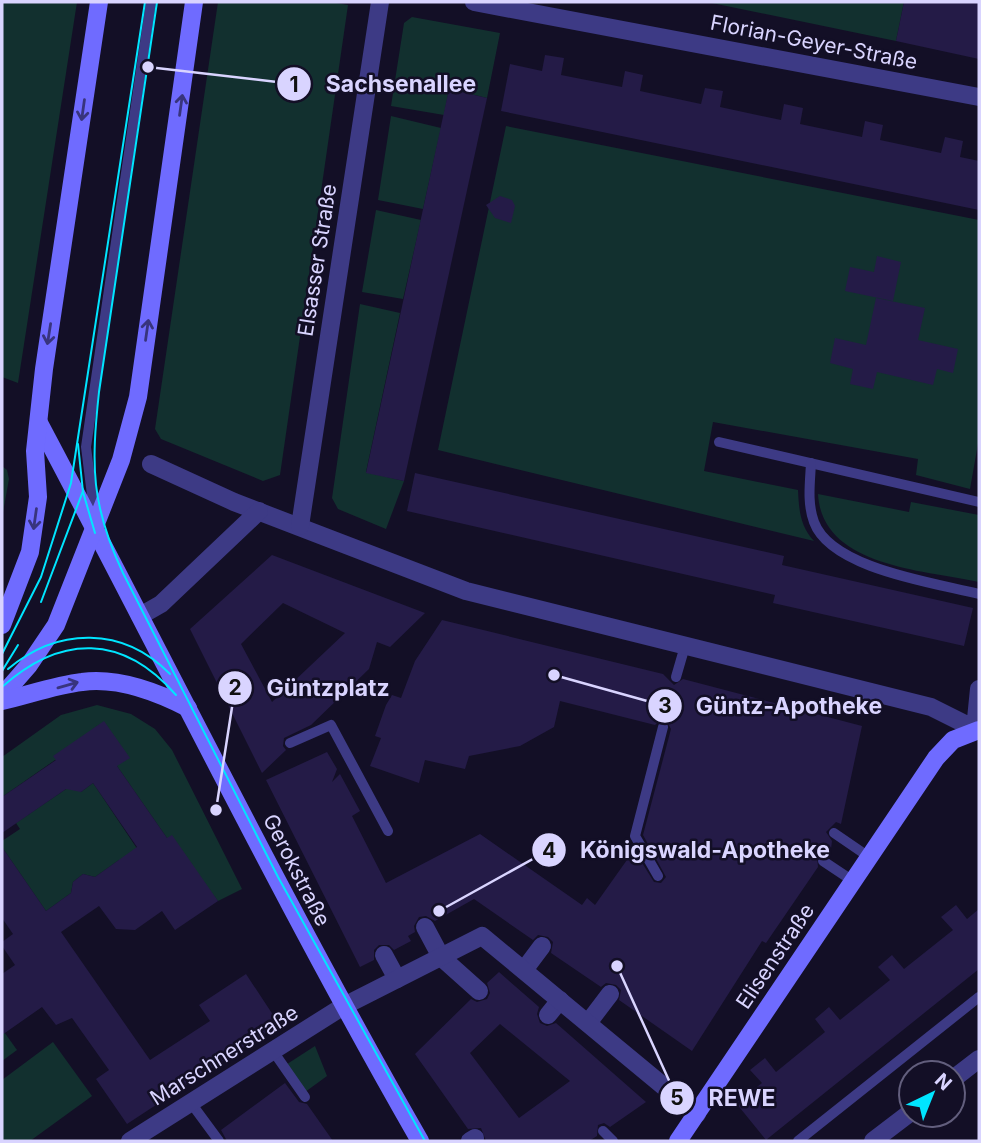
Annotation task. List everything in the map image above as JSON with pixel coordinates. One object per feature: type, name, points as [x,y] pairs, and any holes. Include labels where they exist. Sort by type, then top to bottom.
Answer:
[{"type":"street","points":[[2,625],[14,600],[30,552],[38,497],[35,451],[44,369],[99,2]]},
{"type":"street","points":[[2,698],[56,625],[121,460],[138,397],[194,2]]},
{"type":"street","name":"Elsasser Straße","points":[[300,526],[380,2]]},
{"type":"street","name":"Florian-Geyer-Straße","points":[[474,2],[979,97]]},
{"type":"street","name":"Gerokstraße","points":[[39,423],[96,527],[342,1007],[419,1141]]},
{"type":"street","points":[[151,464],[259,511],[466,591],[931,707],[977,730],[979,689]]},
{"type":"street","points":[[140,617],[161,604],[259,511]]},
{"type":"street","points":[[2,698],[80,682],[105,681],[144,689],[188,708]]},
{"type":"street","name":"Elisenstraße","points":[[678,1141],[936,758],[953,740],[977,730]]},
{"type":"street","points":[[425,927],[441,957],[479,991]]},
{"type":"street","points":[[342,1007],[482,936],[697,1115]]},
{"type":"street","points":[[524,970],[542,946]]},
{"type":"street","points":[[384,955],[397,979]]},
{"type":"street","points":[[588,1023],[610,994]]},
{"type":"street","points":[[548,1015],[560,1000]]},
{"type":"street","name":"Marschnerstraße","points":[[133,1140],[342,1007]]},
{"type":"street","points":[[873,1141],[897,1123]]},
{"type":"lane","points":[[96,527],[86,447],[151,2]]},
{"type":"lane","points":[[719,442],[979,502]]},
{"type":"lane","points":[[811,463],[809,504],[815,526],[833,546],[862,564],[979,594]]},
{"type":"lane","points":[[676,677],[685,646]]},
{"type":"lane","points":[[289,743],[331,725],[388,831]]},
{"type":"lane","points":[[658,876],[635,836],[663,727]]},
{"type":"lane","points":[[834,833],[869,857]]},
{"type":"lane","points":[[823,861],[853,881]]},
{"type":"lane","points":[[798,1141],[979,997]]},
{"type":"lane","points":[[273,1051],[304,1097]]},
{"type":"lane","points":[[191,1102],[219,1141]]},
{"type":"lane","points":[[603,1132],[613,1141]]},
{"type":"green space","points":[[2,2],[77,2],[18,383],[2,377]]},
{"type":"green space","points":[[218,2],[331,2],[348,5],[280,475],[263,481],[161,439],[155,429]]},
{"type":"green space","points":[[707,2],[904,2],[896,41]]},
{"type":"green space","points":[[412,17],[500,33],[487,98],[449,89],[444,115],[391,106],[404,23]]},
{"type":"green space","points":[[391,116],[441,128],[423,209],[378,200]]},
{"type":"green space","points":[[506,126],[979,220],[979,438],[970,489],[916,475],[918,459],[713,422],[704,471],[798,490],[803,524],[814,541],[438,450]]},
{"type":"green space","points":[[376,210],[421,220],[403,299],[362,292]]},
{"type":"green space","points":[[360,304],[400,313],[366,472],[404,481],[386,529],[338,509],[332,498]]},
{"type":"green space","points":[[2,466],[7,470],[9,479],[2,518]]},
{"type":"green space","points":[[818,494],[909,512],[911,502],[979,515],[979,582],[905,568],[856,551],[837,537],[824,518]]},
{"type":"green space","points":[[97,705],[131,714],[155,729],[172,750],[242,889],[218,901],[167,838],[117,766],[55,760],[2,797],[2,757],[61,715]]},
{"type":"green space","points":[[93,783],[142,856],[125,868],[119,860],[95,877],[83,874],[73,882],[71,893],[46,911],[2,847],[2,841],[20,829],[16,823],[72,785],[81,792]]},
{"type":"green space","points":[[2,1029],[17,1050],[2,1061]]},
{"type":"green space","points":[[53,1042],[92,1096],[30,1141],[2,1141],[2,1080]]},
{"type":"green space","points":[[315,1046],[327,1076],[301,1095],[281,1068]]},
{"type":"building","points":[[904,2],[979,2],[979,59],[896,41]]},
{"type":"building","points":[[545,55],[564,58],[561,75],[622,87],[625,71],[643,75],[640,91],[701,104],[705,88],[723,91],[720,107],[781,120],[784,104],[803,108],[800,124],[862,137],[865,121],[883,125],[880,140],[941,153],[945,137],[963,141],[960,157],[979,161],[979,210],[501,111],[510,64],[542,71]]},
{"type":"building","points":[[449,89],[487,98],[404,481],[366,473]]},
{"type":"building","points":[[500,196],[512,200],[515,206],[511,223],[495,218],[486,205]]},
{"type":"building","points":[[877,256],[901,262],[893,301],[845,291],[850,267],[874,272]]},
{"type":"building","points":[[876,298],[925,308],[918,340],[958,349],[953,373],[937,369],[933,385],[877,372],[873,389],[850,384],[853,369],[830,363],[835,338],[866,345]]},
{"type":"building","points":[[415,473],[784,556],[782,565],[973,608],[964,646],[773,603],[775,595],[407,511]]},
{"type":"building","points":[[272,555],[425,613],[390,647],[377,642],[369,669],[311,725],[284,738],[283,746],[286,750],[262,773],[190,629]],"holes":[[[283,603],[345,633],[272,702],[241,644]]]},
{"type":"building","points":[[442,620],[663,674],[674,685],[683,679],[862,726],[841,824],[836,822],[826,832],[832,841],[831,849],[827,854],[817,856],[818,867],[766,943],[762,941],[692,1051],[619,1000],[621,990],[616,985],[606,983],[601,987],[551,953],[553,942],[548,937],[538,935],[533,940],[474,899],[435,921],[426,916],[419,917],[414,926],[415,932],[408,936],[411,941],[394,950],[389,945],[379,945],[374,950],[374,960],[360,967],[266,780],[327,752],[337,769],[332,782],[340,774],[360,811],[352,816],[386,883],[480,834],[582,905],[587,898],[595,905],[634,850],[654,882],[661,883],[666,877],[643,835],[671,729],[666,720],[660,720],[655,725],[560,701],[554,727],[520,746],[469,756],[465,769],[425,760],[419,783],[370,766],[381,738],[375,736],[386,705],[392,695],[401,698],[415,661]]},
{"type":"building","points":[[104,721],[130,758],[117,766],[167,838],[172,835],[218,901],[175,930],[162,911],[135,930],[116,929],[99,906],[61,932],[150,1060],[210,1021],[199,1005],[246,974],[279,1024],[127,1124],[96,1079],[109,1070],[72,1018],[56,1025],[42,1007],[2,1035],[2,974],[15,965],[2,946],[2,942],[13,934],[2,918],[2,847],[46,911],[71,893],[73,882],[83,874],[95,877],[137,847],[93,783],[81,792],[66,789],[2,833],[2,797],[56,760],[53,756]]},
{"type":"building","points":[[956,905],[967,919],[979,909],[979,969],[766,1140],[736,1103],[762,1083],[750,1070],[765,1058],[776,1072],[825,1032],[815,1019],[829,1007],[840,1020],[890,980],[878,967],[892,955],[904,969],[953,930],[941,917]]},
{"type":"building","points":[[499,972],[539,1007],[537,1014],[540,1023],[547,1026],[556,1023],[646,1102],[610,1127],[604,1123],[598,1125],[597,1136],[589,1141],[486,1141],[481,1128],[468,1129],[415,1054],[471,999],[477,1002],[487,999],[490,993],[487,983]],"holes":[[[500,1024],[570,1081],[519,1118],[470,1053]]]},
{"type":"building","points":[[285,1083],[299,1102],[307,1104],[333,1141],[227,1141],[221,1130]]},
{"type":"tram line","points":[[2,654],[41,577],[71,483],[145,2]]},
{"type":"tram line","points":[[157,2],[99,392],[95,442],[99,505],[112,549],[123,573],[278,877],[425,1141]]},
{"type":"tram line","points":[[78,444],[83,492],[95,533]]},
{"type":"tram line","points":[[41,602],[83,491]]},
{"type":"tram line","points":[[8,669],[27,655],[48,645],[69,639],[90,638],[111,640],[132,647],[152,658],[170,674]]},
{"type":"tram line","points":[[2,671],[18,645]]},
{"type":"tram line","points":[[2,687],[47,657],[69,650],[91,648],[113,652],[135,661],[156,675],[176,695]]},
{"type":"place","name":"Sachsenallee","points":[[148,67]]},
{"type":"place","name":"Güntz-Apotheke","points":[[554,675]]},
{"type":"place","name":"Güntzplatz","points":[[216,810]]},
{"type":"place","name":"Königswald-Apotheke","points":[[439,911]]},
{"type":"place","name":"REWE","points":[[617,966]]}]
